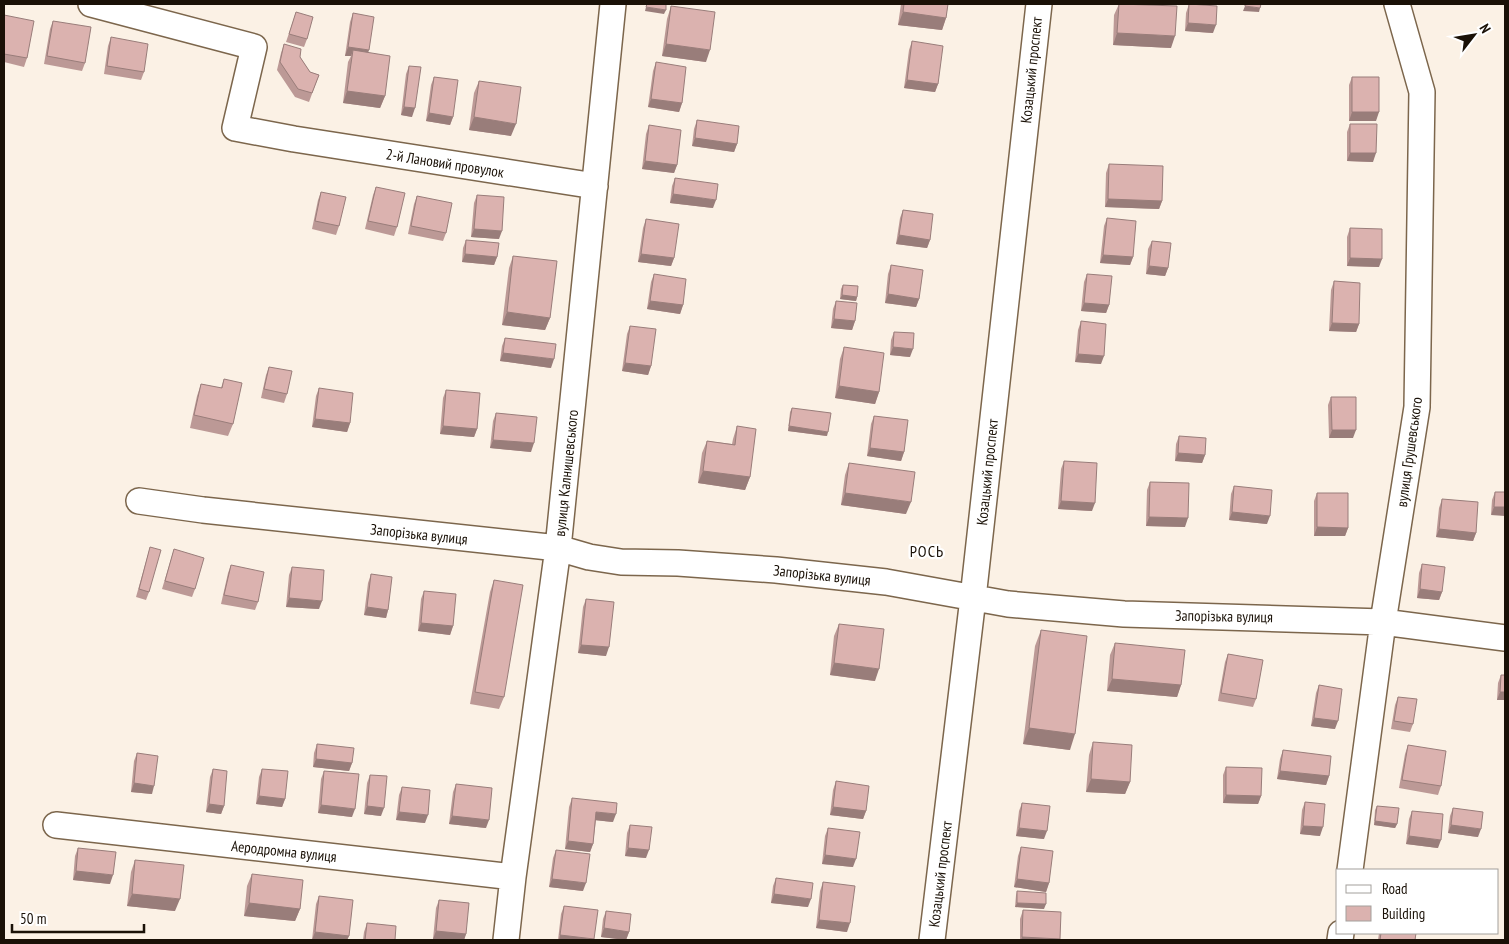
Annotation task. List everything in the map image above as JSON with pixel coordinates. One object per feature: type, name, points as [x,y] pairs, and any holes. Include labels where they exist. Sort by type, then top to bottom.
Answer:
[{"type":"street","name":"2-й Лановий провулок","points":[[91,4],[254,47],[235,128],[595,186]]},
{"type":"street","name":"вулиця Калнишевського","points":[[506,940],[558,548],[613,4]]},
{"type":"street","name":"Козацький проспект","points":[[932,940],[1039,4]]},
{"type":"street","name":"вулиця Грушевського","points":[[1350,869],[1383,622],[1417,407],[1422,92],[1397,4]]},
{"type":"street","name":"Запорізька вулиця","points":[[139,501],[195,510],[558,548],[589,557],[621,562],[776,570],[886,582],[1008,604],[1124,614],[1383,622],[1505,638]]},
{"type":"street","name":"Аеродромна вулиця","points":[[56,825],[513,877]]},
{"type":"building","points":[[647,4],[666,4],[666,10],[646,7]]},
{"type":"building","points":[[904,4],[948,4],[946,18],[903,12]]},
{"type":"building","points":[[1119,4],[1177,6],[1175,36],[1117,33]]},
{"type":"building","points":[[1189,4],[1217,6],[1216,25],[1188,23]]},
{"type":"building","points":[[1245,4],[1261,4],[1260,8],[1245,6]]},
{"type":"building","points":[[671,6],[715,12],[710,50],[666,44]]},
{"type":"building","points":[[296,12],[313,17],[307,39],[289,34]]},
{"type":"building","points":[[353,13],[374,17],[369,50],[348,47]]},
{"type":"building","points":[[4,15],[34,21],[27,58],[4,54]]},
{"type":"building","points":[[53,21],[91,27],[85,63],[47,56]]},
{"type":"building","points":[[111,37],[148,44],[144,72],[107,66]]},
{"type":"building","points":[[912,41],[943,46],[938,84],[907,80]]},
{"type":"building","points":[[284,44],[301,49],[300,57],[310,72],[319,75],[312,93],[298,89],[280,62]]},
{"type":"building","points":[[353,50],[390,56],[385,96],[347,91]]},
{"type":"building","points":[[656,62],[686,67],[682,103],[651,99]]},
{"type":"building","points":[[409,66],[421,67],[415,108],[404,107]]},
{"type":"building","points":[[434,77],[458,80],[453,117],[429,113]]},
{"type":"building","points":[[1352,77],[1379,77],[1379,112],[1352,112]]},
{"type":"building","points":[[479,81],[521,87],[516,124],[474,117]]},
{"type":"building","points":[[697,120],[739,126],[737,144],[695,138]]},
{"type":"building","points":[[1350,124],[1377,124],[1376,153],[1350,153]]},
{"type":"building","points":[[649,125],[681,130],[677,165],[645,161]]},
{"type":"building","points":[[1109,164],[1163,166],[1162,201],[1108,199]]},
{"type":"building","points":[[675,178],[718,184],[716,200],[673,194]]},
{"type":"building","points":[[376,187],[405,193],[397,227],[368,221]]},
{"type":"building","points":[[321,192],[346,197],[339,226],[315,221]]},
{"type":"building","points":[[477,195],[504,197],[502,231],[474,229]]},
{"type":"building","points":[[417,196],[452,203],[446,233],[411,226]]},
{"type":"building","points":[[903,210],[933,214],[930,240],[899,235]]},
{"type":"building","points":[[1107,218],[1136,221],[1133,257],[1103,255]]},
{"type":"building","points":[[646,219],[679,224],[674,258],[641,254]]},
{"type":"building","points":[[1350,228],[1382,229],[1382,259],[1350,258]]},
{"type":"building","points":[[466,240],[499,243],[497,257],[465,254]]},
{"type":"building","points":[[1152,241],[1171,243],[1168,268],[1149,266]]},
{"type":"building","points":[[513,256],[557,261],[550,318],[507,312]]},
{"type":"building","points":[[891,265],[923,270],[919,299],[888,294]]},
{"type":"building","points":[[654,274],[686,279],[683,305],[650,301]]},
{"type":"building","points":[[1087,274],[1112,276],[1109,305],[1084,303]]},
{"type":"building","points":[[1334,281],[1360,283],[1359,324],[1332,323]]},
{"type":"building","points":[[843,285],[858,286],[857,297],[842,295]]},
{"type":"building","points":[[836,301],[857,303],[855,321],[834,319]]},
{"type":"building","points":[[1081,321],[1106,324],[1104,356],[1078,354]]},
{"type":"building","points":[[630,326],[656,329],[651,366],[625,363]]},
{"type":"building","points":[[894,332],[914,333],[913,349],[893,347]]},
{"type":"building","points":[[505,338],[556,344],[554,359],[503,353]]},
{"type":"building","points":[[844,347],[884,353],[879,392],[839,386]]},
{"type":"building","points":[[269,367],[292,371],[287,394],[264,389]]},
{"type":"building","points":[[224,379],[242,383],[233,424],[194,415],[201,384],[222,388]]},
{"type":"building","points":[[319,388],[353,393],[350,423],[315,419]]},
{"type":"building","points":[[446,390],[480,393],[477,429],[443,426]]},
{"type":"building","points":[[1331,397],[1356,397],[1356,430],[1332,430]]},
{"type":"building","points":[[792,408],[831,413],[828,432],[789,426]]},
{"type":"building","points":[[496,413],[537,417],[534,443],[493,440]]},
{"type":"building","points":[[874,416],[908,420],[904,452],[870,448]]},
{"type":"building","points":[[737,426],[756,429],[750,477],[703,471],[707,441],[735,445]]},
{"type":"building","points":[[1179,436],[1206,438],[1205,455],[1178,453]]},
{"type":"building","points":[[1064,461],[1097,463],[1095,503],[1061,501]]},
{"type":"building","points":[[849,463],[915,472],[911,502],[845,493]]},
{"type":"building","points":[[1150,482],[1189,483],[1188,518],[1149,517]]},
{"type":"building","points":[[1234,486],[1272,490],[1270,516],[1232,512]]},
{"type":"building","points":[[1495,492],[1505,492],[1505,507],[1494,507]]},
{"type":"building","points":[[1317,493],[1348,493],[1348,528],[1317,527]]},
{"type":"building","points":[[1442,499],[1478,502],[1476,533],[1439,529]]},
{"type":"building","points":[[150,547],[161,550],[149,592],[139,589]]},
{"type":"building","points":[[174,549],[204,558],[195,589],[165,581]]},
{"type":"building","points":[[1422,564],[1445,567],[1442,592],[1420,589]]},
{"type":"building","points":[[231,565],[264,572],[258,602],[224,595]]},
{"type":"building","points":[[292,567],[324,570],[322,601],[289,598]]},
{"type":"building","points":[[371,574],[392,577],[388,610],[367,607]]},
{"type":"building","points":[[494,580],[523,585],[504,697],[475,692]]},
{"type":"building","points":[[424,591],[456,594],[453,626],[421,623]]},
{"type":"building","points":[[586,599],[614,602],[609,647],[581,645]]},
{"type":"building","points":[[839,624],[884,629],[879,669],[834,663]]},
{"type":"building","points":[[1041,630],[1087,636],[1075,734],[1029,728]]},
{"type":"building","points":[[1115,643],[1185,650],[1181,685],[1112,679]]},
{"type":"building","points":[[1228,654],[1263,660],[1256,699],[1221,693]]},
{"type":"building","points":[[1501,675],[1505,675],[1505,692],[1500,692]]},
{"type":"building","points":[[1319,685],[1342,689],[1338,721],[1314,718]]},
{"type":"building","points":[[1398,697],[1417,699],[1413,724],[1394,721]]},
{"type":"building","points":[[1093,742],[1132,745],[1130,782],[1091,779]]},
{"type":"building","points":[[317,744],[354,748],[352,763],[316,759]]},
{"type":"building","points":[[1408,745],[1446,751],[1441,786],[1402,780]]},
{"type":"building","points":[[1283,750],[1331,756],[1329,776],[1280,771]]},
{"type":"building","points":[[137,753],[158,756],[154,786],[134,783]]},
{"type":"building","points":[[1226,767],[1262,768],[1261,796],[1226,795]]},
{"type":"building","points":[[213,769],[227,771],[224,806],[209,804]]},
{"type":"building","points":[[262,769],[288,771],[285,799],[259,796]]},
{"type":"building","points":[[324,771],[359,774],[355,809],[321,805]]},
{"type":"building","points":[[370,775],[387,776],[384,808],[367,806]]},
{"type":"building","points":[[836,781],[869,786],[866,811],[833,807]]},
{"type":"building","points":[[456,784],[492,788],[489,820],[452,816]]},
{"type":"building","points":[[402,787],[430,790],[428,815],[399,812]]},
{"type":"building","points":[[572,798],[617,803],[616,814],[596,812],[593,844],[568,841]]},
{"type":"building","points":[[1305,802],[1325,804],[1323,827],[1303,826]]},
{"type":"building","points":[[1022,803],[1050,806],[1047,831],[1019,828]]},
{"type":"building","points":[[1377,806],[1399,808],[1397,824],[1375,821]]},
{"type":"building","points":[[1453,808],[1483,812],[1481,829],[1451,825]]},
{"type":"building","points":[[1412,811],[1443,814],[1441,840],[1409,836]]},
{"type":"building","points":[[630,825],[652,827],[649,850],[628,848]]},
{"type":"building","points":[[828,828],[860,832],[856,859],[825,855]]},
{"type":"building","points":[[1021,847],[1053,851],[1049,883],[1017,879]]},
{"type":"building","points":[[78,848],[116,852],[113,875],[76,871]]},
{"type":"building","points":[[556,850],[590,854],[586,883],[552,879]]},
{"type":"building","points":[[135,860],[184,865],[180,899],[132,894]]},
{"type":"building","points":[[252,874],[303,880],[300,909],[249,903]]},
{"type":"building","points":[[776,878],[813,883],[811,899],[774,894]]},
{"type":"building","points":[[823,882],[855,886],[850,923],[819,920]]},
{"type":"building","points":[[1017,891],[1046,893],[1046,904],[1017,903]]},
{"type":"building","points":[[319,896],[353,900],[349,936],[315,932]]},
{"type":"building","points":[[439,900],[469,903],[466,934],[436,931]]},
{"type":"building","points":[[564,906],[598,910],[594,939],[560,935]]},
{"type":"building","points":[[1023,910],[1061,912],[1060,939],[1022,937]]},
{"type":"building","points":[[606,911],[631,914],[629,932],[604,928]]},
{"type":"building","points":[[367,923],[396,926],[395,940],[365,940]]},
{"type":"building","points":[[1381,934],[1416,934],[1415,940],[1380,940]]},
{"type":"district","name":"РОСЬ","points":[[927,551]]}]
